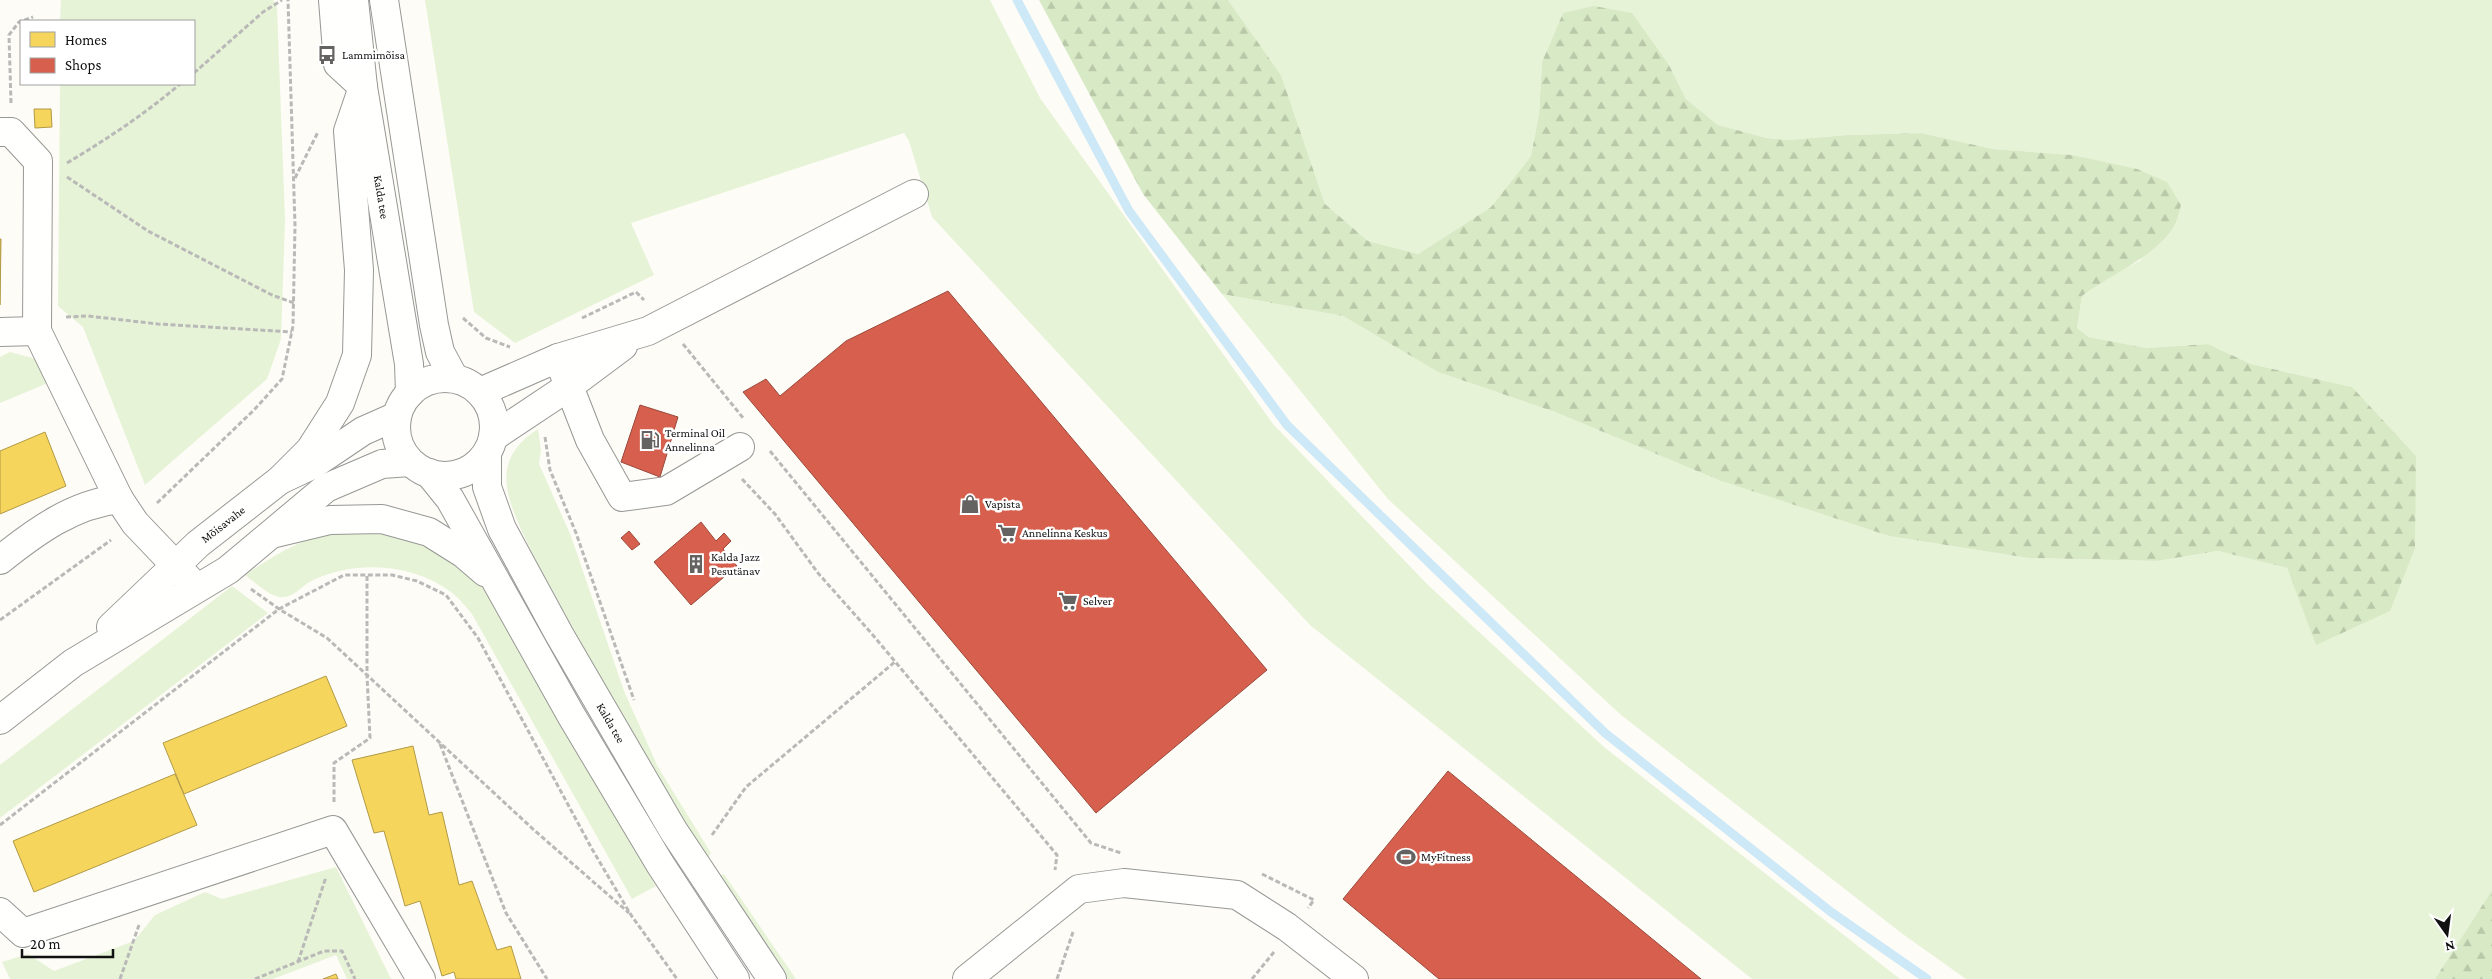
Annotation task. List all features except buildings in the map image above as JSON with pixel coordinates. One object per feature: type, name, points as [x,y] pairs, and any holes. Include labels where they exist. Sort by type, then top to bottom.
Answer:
[{"type":"street","points":[[280,480],[310,450],[340,403],[356,355],[359,270],[348,131],[363,87],[338,64],[333,0]]},
{"type":"street","name":"Kalda tee","points":[[354,0],[363,87],[409,364],[403,405]]},
{"type":"street","points":[[384,0],[434,325],[440,352],[454,378]]},
{"type":"street","points":[[6,132],[47,170],[37,324],[118,499],[135,524],[197,588]]},
{"type":"street","points":[[480,392],[546,364],[638,335],[914,194]]},
{"type":"street","points":[[0,332],[37,324]]},
{"type":"street","points":[[419,467],[440,476],[458,475],[473,468],[490,445],[540,404],[568,387],[638,335]]},
{"type":"street","points":[[546,364],[568,387],[590,440],[622,497],[666,491],[743,443]]},
{"type":"street","points":[[490,445],[495,423],[490,406],[480,392],[470,384],[454,378],[437,378],[417,386],[403,405],[396,431],[400,447],[450,499],[494,580],[655,856],[735,979]]},
{"type":"street","name":"Mõisavahe","points":[[0,720],[73,663],[198,544],[280,480],[314,464],[403,405]]},
{"type":"street","name":"Kalda tee","points":[[490,445],[487,487],[502,529],[559,634],[672,830],[772,979]]},
{"type":"street","name":"Mõisavahe","points":[[73,663],[228,570],[326,488],[382,464],[419,467]]},
{"type":"street","points":[[0,560],[42,527],[97,502],[118,499]]},
{"type":"street","points":[[270,535],[330,520],[382,519],[429,532],[464,554],[494,580]]},
{"type":"street","points":[[0,912],[23,934],[152,891],[336,835],[420,979]]},
{"type":"street","points":[[968,979],[1079,889],[1124,883],[1237,895],[1287,926],[1354,979]]},
{"type":"path","points":[[195,72],[263,12],[282,0]]},
{"type":"path","points":[[0,620],[58,576],[135,524],[254,410],[282,379],[292,332],[294,303],[294,178],[288,0]]},
{"type":"path","points":[[24,20],[32,17]]},
{"type":"path","points":[[6,132],[9,35],[20,22]]},
{"type":"path","points":[[47,170],[106,140],[151,108],[179,85]]},
{"type":"path","points":[[294,178],[320,129]]},
{"type":"path","points":[[47,170],[148,231],[272,295],[294,303]]},
{"type":"path","points":[[576,321],[636,292],[665,322],[743,443],[1091,843],[1129,856]]},
{"type":"path","points":[[460,315],[486,338],[512,347],[525,346],[546,364]]},
{"type":"path","points":[[37,324],[88,316],[158,324],[292,332]]},
{"type":"path","points":[[540,404],[550,470],[576,533],[636,704]]},
{"type":"path","points":[[743,443],[775,514],[818,573],[896,662],[1057,855],[1055,876],[1071,895],[1076,926],[1057,979]]},
{"type":"path","points":[[298,962],[336,835],[334,763],[370,738],[367,675],[367,574]]},
{"type":"path","points":[[0,825],[279,609],[344,575],[392,575],[417,580],[446,595],[478,638],[592,849],[631,915],[677,979]]},
{"type":"path","points":[[247,586],[279,609],[327,638],[631,915]]},
{"type":"path","points":[[709,840],[746,787],[896,662]]},
{"type":"path","points":[[440,742],[506,913],[547,979]]},
{"type":"path","points":[[1254,870],[1314,900]]},
{"type":"path","points":[[120,979],[152,891]]},
{"type":"path","points":[[255,979],[324,951],[342,952],[355,979]]},
{"type":"green space","points":[[61,0],[273,0],[277,7],[285,220],[281,339],[267,379],[145,485],[83,327],[58,306],[60,85],[195,85],[195,20],[60,20]]},
{"type":"green space","points":[[425,0],[990,0],[1040,98],[1273,424],[1428,585],[1604,747],[1900,979],[1752,979],[1310,625],[932,217],[909,141],[904,133],[631,223],[654,275],[515,343],[474,312]]},
{"type":"green space","points":[[1039,0],[1228,0],[1281,75],[1325,204],[1368,241],[1418,254],[1491,207],[1531,156],[1539,114],[1542,62],[1563,13],[1594,6],[1632,13],[1669,65],[1686,99],[1718,125],[1767,138],[1788,140],[1847,135],[1921,133],[1993,149],[2072,155],[2137,169],[2167,182],[2181,205],[2173,228],[2165,239],[2143,257],[2082,296],[2077,328],[2089,337],[2146,348],[2208,344],[2251,364],[2352,387],[2416,456],[2415,548],[2390,611],[2316,645],[2287,568],[2218,551],[2157,561],[2028,558],[1889,536],[1721,481],[1555,412],[1438,372],[1343,316],[1222,294],[1143,194]]},
{"type":"green space","points":[[1228,0],[2492,0],[2492,890],[2435,979],[1966,979],[1904,935],[1621,715],[1388,499],[1222,294],[1343,316],[1438,372],[1555,412],[1721,481],[1889,536],[2028,558],[2157,561],[2218,551],[2287,568],[2317,645],[2352,387],[2251,364],[2208,344],[2146,348],[2089,337],[2077,328],[2082,296],[2102,281],[2141,260],[2072,155],[1993,149],[1921,133],[1847,135],[1788,140],[1767,138],[1718,125],[1686,99],[1669,65],[1563,13],[1542,62],[1539,114],[1531,156],[1491,207],[1418,254],[1368,241],[1325,204],[1281,75]]},
{"type":"green space","points":[[10,352],[36,359],[48,383],[0,403],[0,357]]},
{"type":"green space","points":[[538,429],[541,450],[539,464],[571,536],[624,691],[658,767],[711,853],[705,861],[650,770],[533,555],[517,520],[507,487],[507,472],[511,457],[521,443]]},
{"type":"green space","points":[[342,531],[376,531],[412,542],[442,555],[468,573],[495,599],[597,785],[656,886],[632,899],[472,614],[451,592],[436,582],[402,570],[366,567],[330,574],[313,580],[291,595],[279,597],[258,586],[245,575],[278,554],[312,538]]},
{"type":"green space","points":[[232,586],[268,613],[0,818],[0,765]]},
{"type":"green space","points":[[336,867],[391,979],[347,979],[336,955],[273,979],[10,979],[2,962],[28,954],[54,971],[134,941],[155,915],[205,892],[222,899]]},
{"type":"green space","points":[[724,874],[796,979],[784,979],[716,878]]},
{"type":"green space","points":[[2492,890],[2492,979],[2435,979]]},
{"type":"waterway","points":[[1017,0],[1129,211],[1287,425],[1605,733],[1831,912],[1927,979]]},
{"type":"place","name":"Lammimõisa","points":[[327,55]]},
{"type":"place","name":"Terminal Oil Annelinna","points":[[650,440]]},
{"type":"place","name":"Vapista","points":[[970,504]]},
{"type":"place","name":"Annelinna Keskus","points":[[1007,533]]},
{"type":"place","name":"Kalda Jazz Pesutänav","points":[[696,564]]},
{"type":"place","name":"Selver","points":[[1068,601]]},
{"type":"place","name":"MyFitness","points":[[1406,857]]}]
